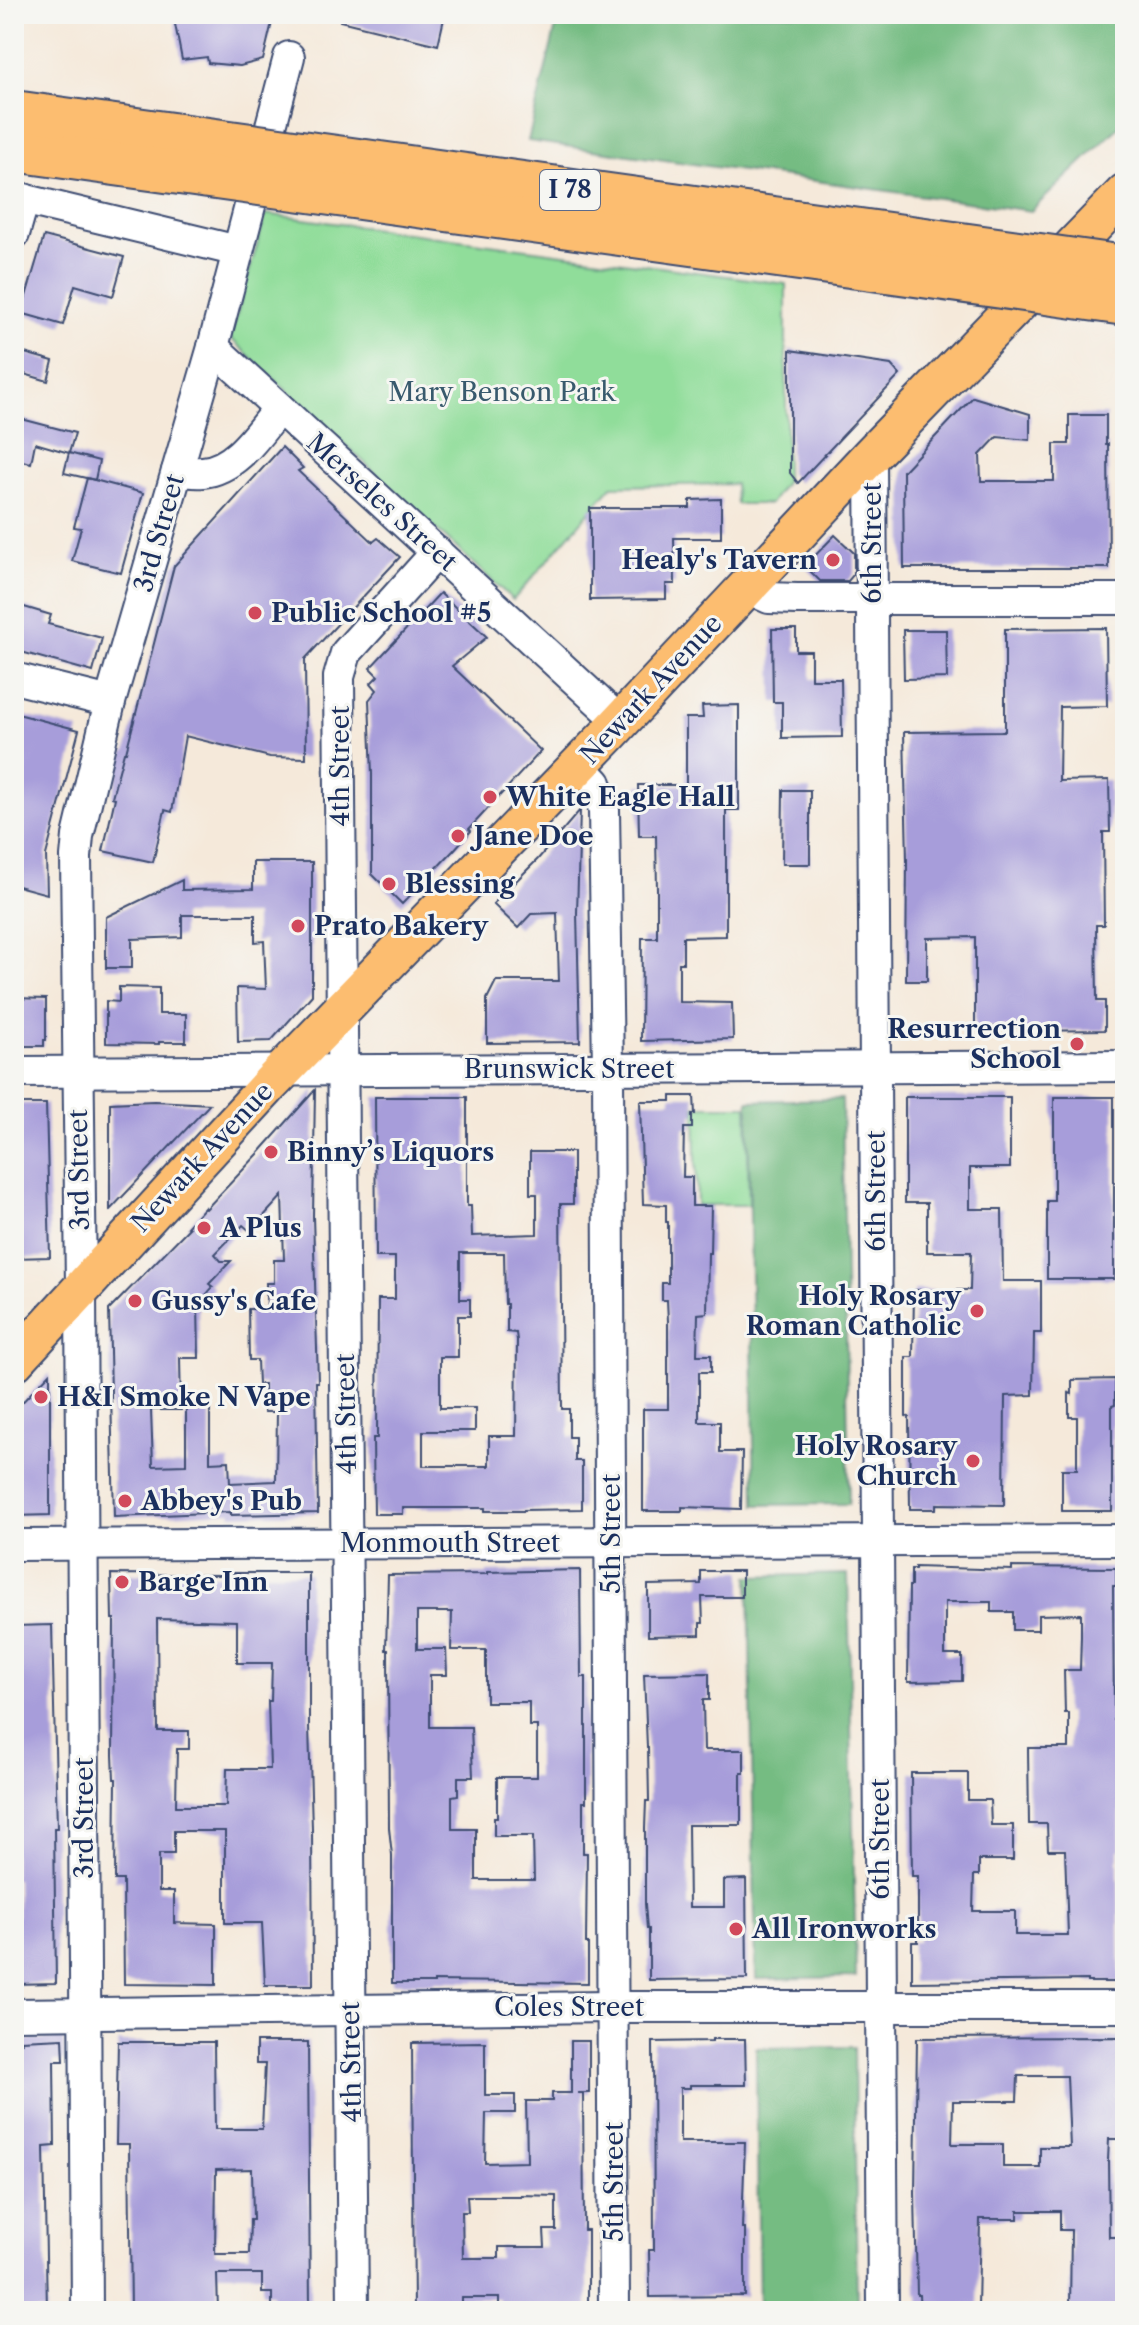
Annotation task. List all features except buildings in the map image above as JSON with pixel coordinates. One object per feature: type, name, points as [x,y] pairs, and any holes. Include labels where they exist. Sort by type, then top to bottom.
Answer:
[{"type":"highway","name":"I 78","points":[[14,112],[1125,267]]},
{"type":"highway","name":"I 78","points":[[14,150],[1125,304]]},
{"type":"main road","name":"Newark Avenue","points":[[14,1362],[282,1071],[621,722],[871,455],[1125,194]]},
{"type":"street","name":"3rd Street","points":[[87,2311],[76,857],[78,836],[110,702],[213,347],[289,57]]},
{"type":"street","points":[[14,234],[19,198],[238,251]]},
{"type":"street","name":"Merseles Street","points":[[213,347],[621,722]]},
{"type":"street","points":[[177,471],[202,472],[219,468],[237,457],[279,408]]},
{"type":"street","name":"6th Street","points":[[871,455],[883,2311]]},
{"type":"street","name":"4th Street","points":[[353,2311],[339,677],[346,653],[437,552]]},
{"type":"street","points":[[747,588],[769,598],[1125,599]]},
{"type":"street","points":[[14,678],[110,702]]},
{"type":"street","name":"5th Street","points":[[579,765],[596,783],[604,810],[614,2311]]},
{"type":"street","name":"Brunswick Street","points":[[14,1072],[1125,1066]]},
{"type":"street","name":"Monmouth Street","points":[[14,1545],[1125,1540]]},
{"type":"street","name":"Coles Street","points":[[14,2014],[613,2007],[1125,2007]]},
{"type":"green space","points":[[559,14],[1125,14],[1125,121],[1031,211],[528,141]]},
{"type":"green space","name":"Mary Benson Park","points":[[266,214],[786,284],[786,481],[770,504],[736,504],[735,484],[612,486],[513,600],[230,338]]},
{"type":"green space","points":[[842,1099],[849,1504],[755,1505],[748,1101]]},
{"type":"green space","points":[[695,1106],[747,1106],[749,1205],[697,1205]]},
{"type":"green space","points":[[848,1574],[856,1977],[756,1979],[749,1576]]},
{"type":"green space","points":[[854,2047],[857,2311],[759,2311],[756,2048]]},
{"type":"place","name":"Healy's Tavern","points":[[833,560]]},
{"type":"place","name":"Public School #5","points":[[255,613]]},
{"type":"place","name":"White Eagle Hall","points":[[490,797]]},
{"type":"place","name":"Jane Doe","points":[[458,836]]},
{"type":"place","name":"Blessing","points":[[389,884]]},
{"type":"place","name":"Prato Bakery","points":[[298,926]]},
{"type":"place","name":"Resurrection School","points":[[1077,1044]]},
{"type":"place","name":"Binny’s Liquors","points":[[271,1152]]},
{"type":"place","name":"A Plus","points":[[204,1228]]},
{"type":"place","name":"Gussy's Cafe","points":[[135,1301]]},
{"type":"place","name":"Holy Rosary Roman Catholic","points":[[977,1311]]},
{"type":"place","name":"H&I Smoke N Vape","points":[[41,1397]]},
{"type":"place","name":"Holy Rosary Church","points":[[973,1461]]},
{"type":"place","name":"Abbey's Pub","points":[[125,1501]]},
{"type":"place","name":"Barge Inn","points":[[122,1582]]},
{"type":"place","name":"All Ironworks","points":[[736,1929]]}]
